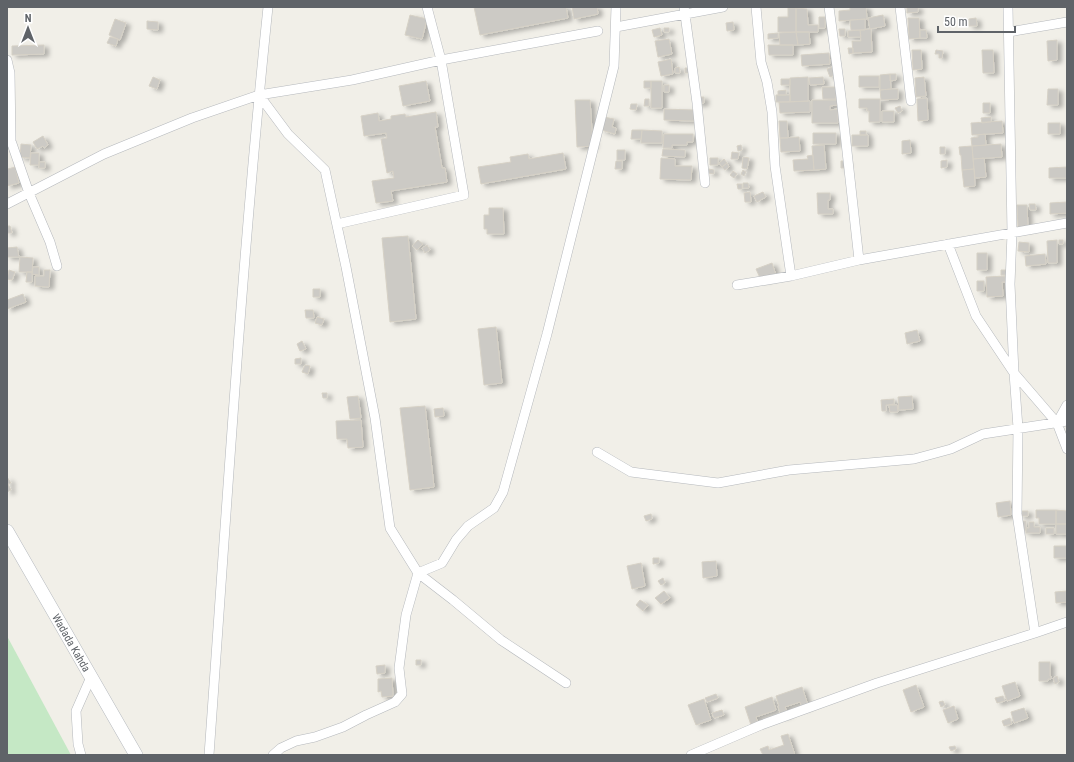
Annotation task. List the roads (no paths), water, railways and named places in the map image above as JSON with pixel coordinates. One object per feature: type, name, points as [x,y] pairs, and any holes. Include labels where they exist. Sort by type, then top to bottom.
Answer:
[{"type":"main road","name":"Wadada Kahda","points":[[7,531],[136,755]]},
{"type":"street","points":[[209,755],[245,258],[268,7]]},
{"type":"street","points":[[337,224],[464,195],[441,60],[427,7]]},
{"type":"street","points":[[418,573],[442,563],[456,540],[468,526],[494,508],[503,492],[546,334],[614,66],[616,7]]},
{"type":"street","points":[[616,27],[685,10],[723,7]]},
{"type":"street","points":[[756,7],[761,62],[767,82],[772,112],[775,166],[791,276]]},
{"type":"street","points":[[829,7],[841,97],[859,260]]},
{"type":"street","points":[[900,7],[911,101]]},
{"type":"street","points":[[1008,7],[1012,233],[1010,284],[1018,428],[1017,514],[1035,633]]},
{"type":"street","points":[[685,10],[697,103],[705,183]]},
{"type":"street","points":[[1009,32],[1067,22]]},
{"type":"street","points":[[7,204],[104,154],[192,118],[259,95],[352,80],[441,60],[598,31]]},
{"type":"street","points":[[7,60],[10,73],[11,141],[50,242],[57,266]]},
{"type":"street","points":[[259,95],[288,134],[326,170],[375,418],[390,528],[418,573],[501,640],[566,683]]},
{"type":"street","points":[[737,285],[791,276],[859,260],[1067,223]]},
{"type":"street","points":[[948,244],[976,316],[1014,373],[1057,423],[1067,449]]},
{"type":"street","points":[[1057,423],[1067,405]]},
{"type":"street","points":[[597,452],[631,472],[718,483],[789,470],[914,459],[952,449],[983,434],[1067,421]]},
{"type":"street","points":[[273,755],[281,748],[296,741],[316,737],[343,727],[395,702],[402,694],[399,668],[406,615],[418,573]]},
{"type":"street","points":[[691,755],[761,725],[877,682],[1067,622]]},
{"type":"street","points":[[81,755],[78,744],[76,711],[91,677]]}]
